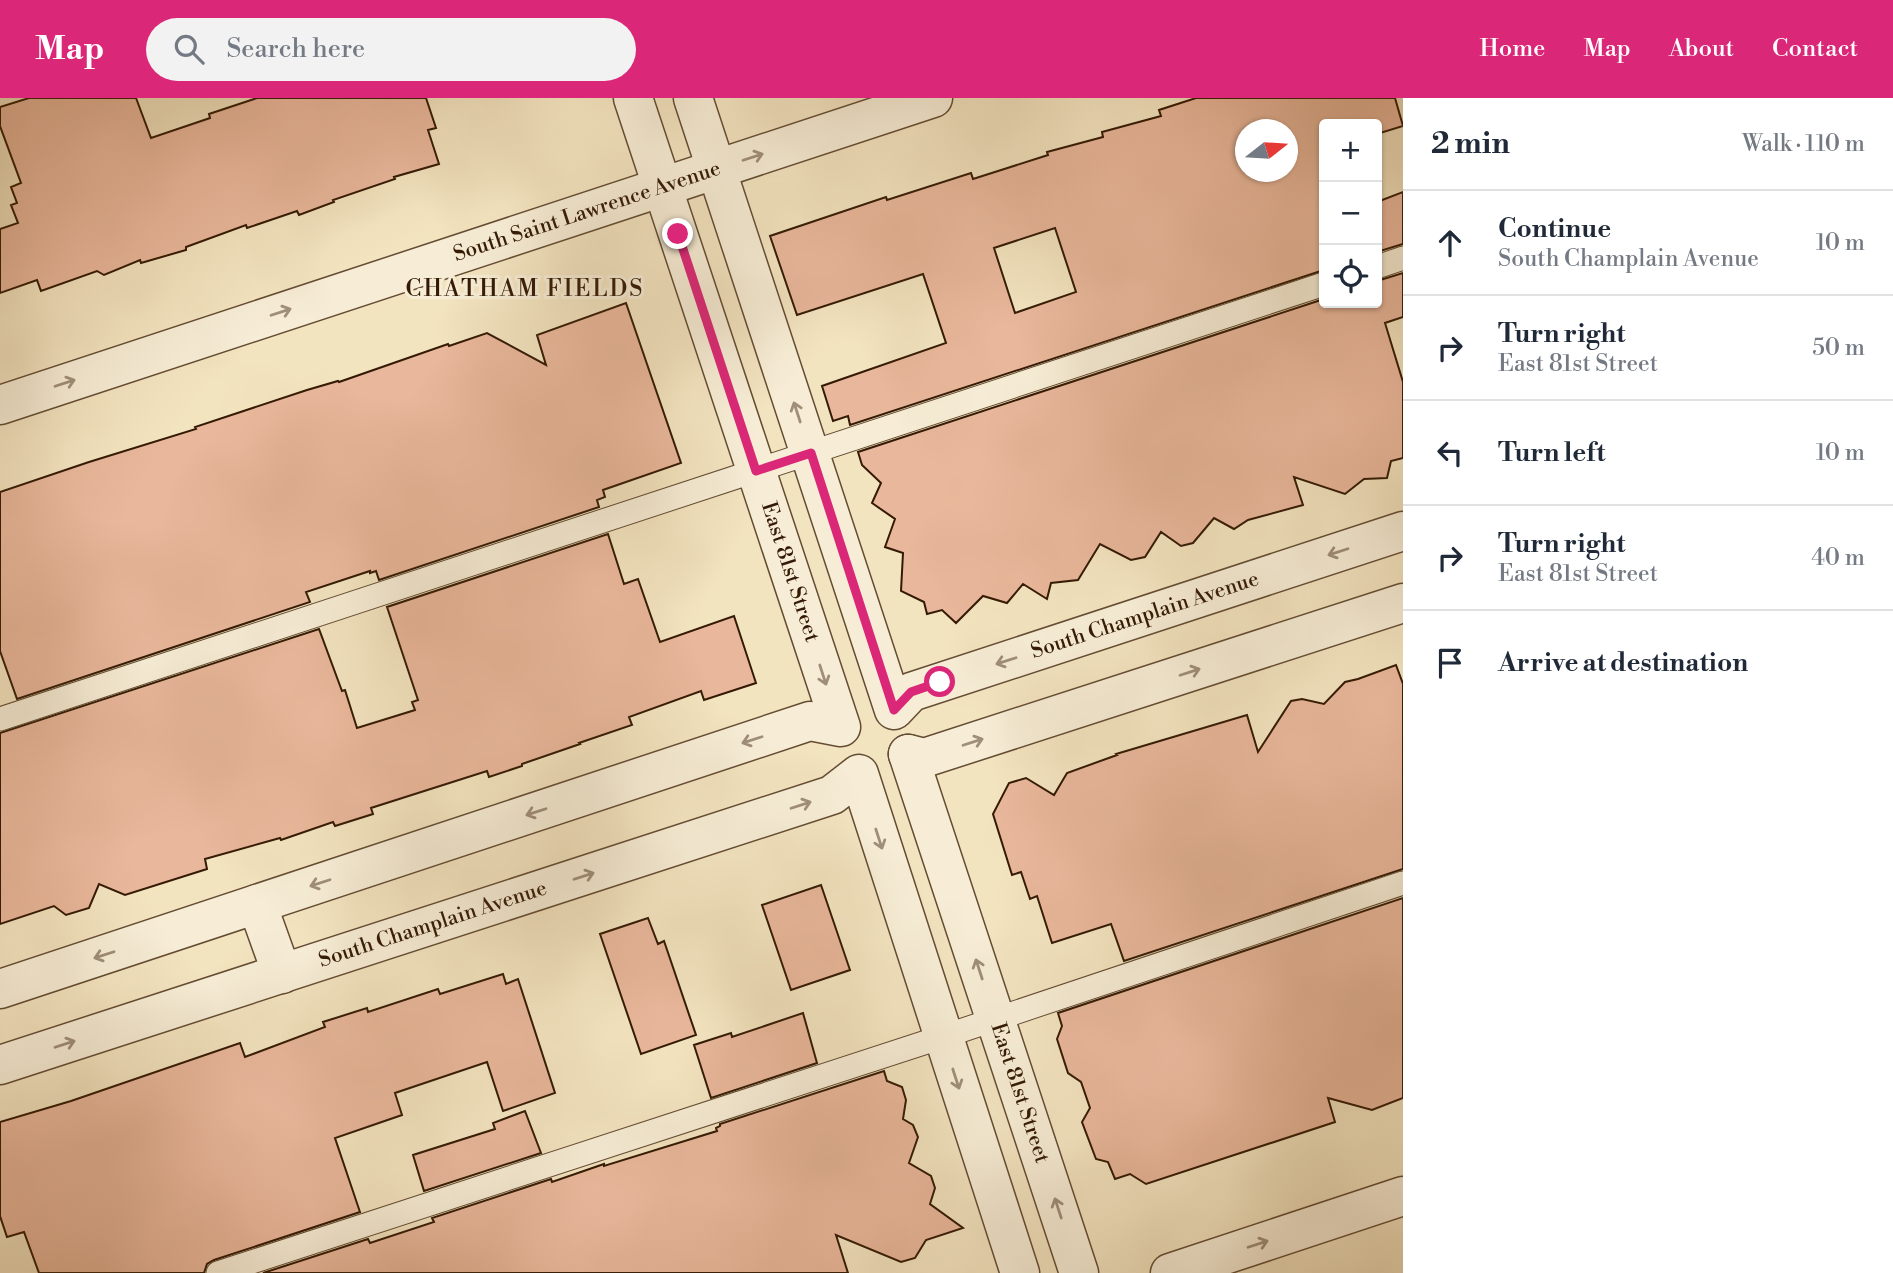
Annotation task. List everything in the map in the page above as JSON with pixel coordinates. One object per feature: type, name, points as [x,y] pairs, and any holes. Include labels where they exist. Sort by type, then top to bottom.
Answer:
[{"type":"street","name":"East 81st Street","points":[[633,98],[841,727]]},
{"type":"street","points":[[693,98],[894,710]]},
{"type":"street","name":"South Saint Lawrence Avenue","points":[[0,405],[933,98]]},
{"type":"street","name":"South Champlain Avenue","points":[[894,710],[911,692],[1403,531]]},
{"type":"street","points":[[908,754],[924,758],[1403,603]]},
{"type":"street","points":[[876,704],[894,710],[903,718],[909,729],[911,742],[908,754],[894,772],[871,778],[859,774],[848,766],[838,750],[837,740],[844,719],[863,706],[876,704]]},
{"type":"street","points":[[0,989],[810,721],[841,727]]},
{"type":"street","name":"East 81st Street","points":[[908,754],[1079,1273]]},
{"type":"street","points":[[859,774],[1020,1273]]},
{"type":"street","name":"South Champlain Avenue","points":[[0,1065],[832,795],[859,774]]},
{"type":"street","points":[[257,904],[282,974]]},
{"type":"street","points":[[1170,1273],[1403,1196]]},
{"type":"lane","points":[[1382,265],[1403,258]]},
{"type":"lane","points":[[0,719],[1319,286]]},
{"type":"lane","points":[[218,1273],[942,1037],[1403,883]]},
{"type":"building","points":[[29,98],[136,98],[151,138],[210,118],[209,114],[257,98],[426,98],[436,128],[428,130],[439,164],[394,177],[395,179],[333,200],[334,202],[299,215],[297,211],[247,228],[246,225],[186,247],[186,250],[141,263],[140,260],[104,275],[97,271],[41,291],[37,280],[0,293],[0,229],[18,223],[11,205],[17,203],[11,187],[21,183],[0,126],[0,107]]},
{"type":"building","points":[[1196,98],[1395,98],[1403,126],[1382,132],[1382,119],[1319,119],[1319,272],[850,425],[848,416],[833,421],[822,386],[946,343],[923,274],[797,315],[770,236],[886,197],[887,200],[971,173],[973,179],[1048,155],[1047,152],[1103,137],[1102,132],[1161,116],[1159,110]],"holes":[[[1055,228],[1076,292],[1015,313],[994,248]]]},
{"type":"building","points":[[1403,192],[1403,244],[1382,250],[1382,245],[1382,200]]},
{"type":"building","points":[[1403,273],[1403,317],[1385,323],[1403,382],[1403,458],[1391,461],[1387,478],[1364,479],[1345,494],[1294,477],[1303,505],[1248,520],[1234,529],[1214,518],[1193,543],[1181,546],[1161,532],[1145,557],[1131,560],[1100,544],[1078,580],[1051,583],[1047,599],[1023,584],[1007,603],[983,596],[956,623],[942,610],[927,614],[924,602],[901,591],[903,553],[885,547],[895,519],[872,503],[881,483],[862,465],[858,452],[1319,301],[1319,308],[1382,308],[1382,279]]},
{"type":"building","points":[[626,303],[681,463],[603,490],[605,497],[597,500],[599,507],[379,580],[376,571],[370,571],[306,592],[310,602],[17,699],[0,651],[0,492],[487,333],[546,365],[537,335]]},
{"type":"building","points":[[608,534],[624,584],[638,579],[660,642],[734,616],[756,683],[704,700],[701,691],[629,717],[632,725],[522,766],[489,777],[487,771],[371,808],[373,814],[335,826],[333,822],[281,840],[280,838],[205,859],[207,869],[125,895],[99,884],[89,908],[66,915],[54,906],[0,924],[0,733],[319,629],[342,691],[345,690],[357,728],[415,710],[412,702],[418,700],[387,607]]},
{"type":"building","points":[[1396,665],[1403,684],[1403,869],[1124,961],[1111,924],[1052,943],[1037,896],[1030,899],[1021,872],[1012,875],[993,814],[1009,783],[1026,778],[1054,795],[1067,773],[1116,754],[1247,715],[1258,752],[1291,701],[1302,699],[1324,704],[1345,682]]},
{"type":"building","points":[[821,885],[850,970],[791,990],[762,905]]},
{"type":"building","points":[[1403,898],[1403,1098],[1372,1110],[1328,1098],[1335,1122],[1146,1184],[1130,1174],[1115,1179],[1108,1162],[1096,1159],[1082,1122],[1090,1108],[1081,1082],[1068,1073],[1057,1039],[1062,1026],[1058,1013]]},
{"type":"building","points":[[648,918],[658,944],[664,941],[696,1035],[641,1054],[600,934]]},
{"type":"building","points":[[503,974],[506,984],[518,979],[555,1093],[503,1111],[487,1062],[395,1093],[402,1115],[335,1138],[360,1212],[214,1260],[207,1264],[204,1273],[39,1273],[24,1232],[7,1237],[0,1216],[0,1122],[71,1101],[240,1043],[245,1057],[325,1027],[323,1022],[367,1008],[368,1012],[438,989],[440,994]]},
{"type":"building","points":[[803,1013],[817,1063],[711,1098],[694,1045],[731,1033],[732,1037]]},
{"type":"building","points":[[884,1071],[887,1081],[902,1087],[906,1100],[903,1119],[913,1125],[918,1137],[909,1163],[931,1176],[935,1188],[930,1204],[963,1228],[926,1240],[915,1258],[901,1262],[836,1235],[848,1273],[263,1273],[368,1239],[370,1243],[434,1222],[432,1218],[551,1179],[552,1182],[717,1131],[716,1128],[720,1124]]},
{"type":"building","points":[[525,1111],[541,1153],[424,1191],[413,1155],[495,1129],[493,1123]]},
{"type":"district","name":"CHATHAM FIELDS","points":[[525,289]]},
{"type":"route","points":[[678,234],[756,471],[811,453],[894,710],[911,692],[940,682]]}]
